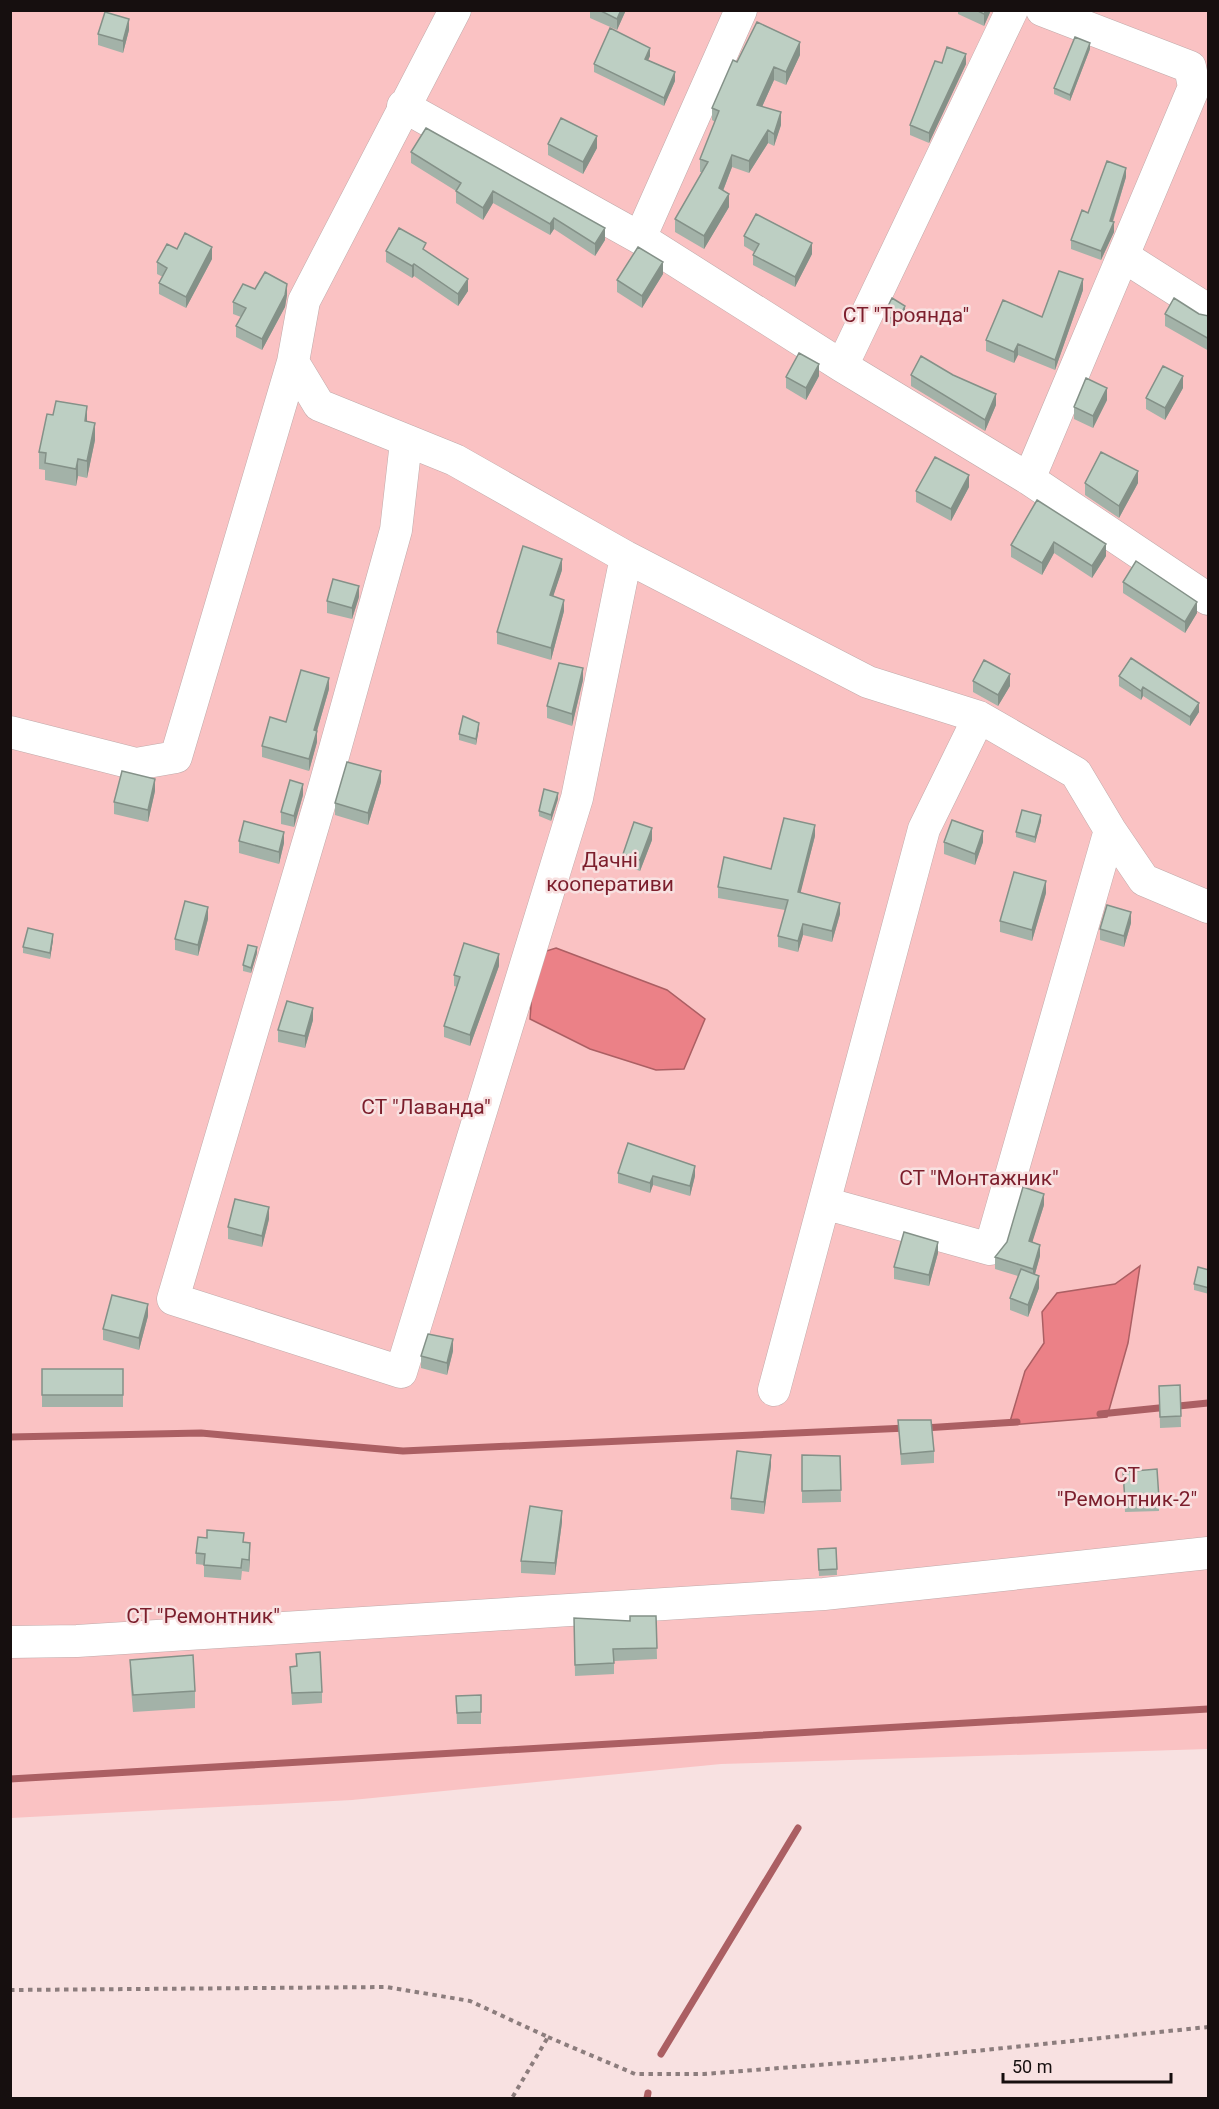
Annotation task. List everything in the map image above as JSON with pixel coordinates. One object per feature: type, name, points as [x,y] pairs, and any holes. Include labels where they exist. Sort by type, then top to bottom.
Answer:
[{"type":"street","points":[[10,732],[136,764],[176,757],[292,362],[304,302],[403,106],[455,10]]},
{"type":"street","points":[[639,238],[741,10]]},
{"type":"street","points":[[842,366],[1012,10]]},
{"type":"street","points":[[1029,478],[1194,87],[1190,67],[1042,10]]},
{"type":"street","points":[[403,106],[639,238],[842,366],[1029,478],[1209,598]]},
{"type":"street","points":[[1123,256],[1209,310]]},
{"type":"street","points":[[292,362],[319,405],[455,460],[626,558],[868,682],[979,717],[1076,773],[1110,830],[1144,880],[1209,908]]},
{"type":"street","points":[[406,442],[396,530],[323,792],[173,1299],[401,1372],[577,798],[626,558]]},
{"type":"street","points":[[774,1390],[924,829],[979,717]]},
{"type":"street","points":[[824,1203],[990,1249],[1110,830]]},
{"type":"street","points":[[10,1642],[77,1641],[824,1594],[1209,1553]]},
{"type":"path","points":[[10,1990],[387,1987],[470,2001],[635,2074],[704,2074],[907,2058],[1209,2027]]},
{"type":"path","points":[[512,2098],[548,2037]]},
{"type":"green space","name":"Дачні кооперативи","points":[[11,11],[1208,11],[1208,1749],[721,1764],[352,1800],[11,1818]]},
{"type":"shaded area","points":[[556,948],[667,990],[705,1019],[684,1069],[656,1070],[590,1049],[530,1019],[532,992],[543,952]]},
{"type":"shaded area","points":[[1140,1266],[1128,1343],[1107,1417],[1009,1425],[1025,1371],[1044,1343],[1042,1312],[1057,1293],[1115,1284]]},
{"type":"building","points":[[599,10],[621,10],[617,19]]},
{"type":"building","points":[[105,12],[129,19],[123,41],[98,34]]},
{"type":"building","points":[[757,22],[800,42],[786,72],[774,67],[757,105],[781,112],[774,134],[768,130],[749,161],[732,155],[719,188],[729,194],[704,236],[675,219],[708,162],[700,159],[719,111],[712,108],[733,60],[737,62]]},
{"type":"building","points":[[610,28],[650,48],[645,59],[675,72],[664,98],[594,64]]},
{"type":"building","points":[[1075,37],[1090,43],[1070,95],[1054,88]]},
{"type":"building","points":[[947,47],[966,54],[929,133],[910,125],[935,61],[942,63]]},
{"type":"building","points":[[561,118],[597,136],[583,162],[548,144]]},
{"type":"building","points":[[426,128],[605,228],[595,244],[554,218],[550,224],[493,191],[483,208],[456,191],[461,183],[411,152]]},
{"type":"building","points":[[1107,161],[1126,168],[1110,221],[1114,222],[1101,251],[1071,240],[1082,210],[1088,213]]},
{"type":"building","points":[[756,214],[812,243],[795,277],[753,255],[759,244],[744,236]]},
{"type":"building","points":[[399,228],[426,243],[423,249],[468,279],[458,294],[414,264],[412,266],[386,251]]},
{"type":"building","points":[[185,233],[212,247],[186,297],[159,283],[167,268],[157,262],[167,244],[177,249]]},
{"type":"building","points":[[638,247],[663,262],[642,296],[617,280]]},
{"type":"building","points":[[1059,271],[1083,279],[1055,360],[1018,344],[1014,352],[986,340],[1003,300],[1042,317]]},
{"type":"building","points":[[265,272],[287,284],[285,295],[262,339],[236,326],[246,308],[233,302],[243,284],[255,289]]},
{"type":"building","points":[[892,298],[905,306],[897,322],[884,314]]},
{"type":"building","points":[[1174,298],[1199,314],[1209,316],[1209,339],[1165,314]]},
{"type":"building","points":[[799,353],[819,364],[806,388],[786,377]]},
{"type":"building","points":[[921,356],[953,375],[996,394],[985,420],[911,375]]},
{"type":"building","points":[[1163,366],[1183,376],[1165,408],[1146,398]]},
{"type":"building","points":[[1086,378],[1107,388],[1093,416],[1074,407]]},
{"type":"building","points":[[56,401],[87,406],[85,421],[95,423],[87,461],[78,459],[76,469],[45,463],[46,453],[39,452],[47,414],[53,415]]},
{"type":"building","points":[[1101,452],[1138,471],[1119,506],[1085,483]]},
{"type":"building","points":[[935,457],[969,475],[951,509],[916,491]]},
{"type":"building","points":[[1037,500],[1106,544],[1092,566],[1054,542],[1042,563],[1011,545]]},
{"type":"building","points":[[523,546],[562,559],[550,595],[564,600],[551,648],[497,632]]},
{"type":"building","points":[[1136,561],[1197,602],[1185,622],[1123,582]]},
{"type":"building","points":[[333,579],[359,586],[352,608],[327,601]]},
{"type":"building","points":[[1131,658],[1199,703],[1190,717],[1143,687],[1141,691],[1119,676]]},
{"type":"building","points":[[984,660],[1010,674],[998,695],[973,681]]},
{"type":"building","points":[[559,663],[583,668],[572,714],[547,706]]},
{"type":"building","points":[[301,670],[329,678],[314,730],[317,731],[309,759],[262,746],[270,717],[286,722]]},
{"type":"building","points":[[463,716],[479,723],[476,739],[459,734]]},
{"type":"building","points":[[347,762],[381,771],[368,813],[335,803]]},
{"type":"building","points":[[122,771],[155,779],[148,810],[114,802]]},
{"type":"building","points":[[290,780],[303,784],[294,816],[281,812]]},
{"type":"building","points":[[544,789],[558,793],[551,815],[539,811]]},
{"type":"building","points":[[1022,810],[1041,815],[1035,837],[1016,832]]},
{"type":"building","points":[[784,818],[815,825],[798,892],[840,903],[832,931],[803,924],[798,941],[778,936],[788,900],[718,887],[724,857],[771,869]]},
{"type":"building","points":[[952,820],[983,831],[975,854],[944,842]]},
{"type":"building","points":[[244,821],[284,832],[279,852],[239,841]]},
{"type":"building","points":[[634,822],[652,828],[640,860],[623,854]]},
{"type":"building","points":[[1014,872],[1046,881],[1032,930],[1000,921]]},
{"type":"building","points":[[185,901],[208,907],[198,945],[175,939]]},
{"type":"building","points":[[1107,905],[1131,912],[1124,936],[1100,929]]},
{"type":"building","points":[[28,928],[53,934],[50,953],[23,947]]},
{"type":"building","points":[[464,943],[499,954],[470,1035],[444,1026],[460,977],[454,975]]},
{"type":"building","points":[[248,945],[257,947],[251,968],[243,965]]},
{"type":"building","points":[[287,1001],[313,1008],[305,1036],[278,1030]]},
{"type":"building","points":[[628,1143],[695,1166],[690,1186],[653,1176],[650,1183],[618,1173]]},
{"type":"building","points":[[1023,1187],[1044,1194],[1029,1241],[1040,1245],[1033,1269],[995,1257],[1007,1242]]},
{"type":"building","points":[[235,1199],[269,1207],[262,1236],[228,1227]]},
{"type":"building","points":[[904,1232],[938,1242],[929,1275],[894,1267]]},
{"type":"building","points":[[1198,1267],[1209,1270],[1209,1288],[1194,1284]]},
{"type":"building","points":[[1021,1269],[1039,1276],[1028,1305],[1010,1298]]},
{"type":"building","points":[[112,1295],[148,1304],[139,1338],[103,1329]]},
{"type":"building","points":[[428,1334],[453,1339],[447,1363],[421,1356]]},
{"type":"building","points":[[42,1369],[123,1369],[123,1395],[42,1395]]},
{"type":"building","points":[[1180,1385],[1181,1416],[1160,1417],[1159,1386]]},
{"type":"building","points":[[898,1420],[931,1420],[934,1451],[901,1454]]},
{"type":"building","points":[[737,1451],[771,1455],[764,1502],[731,1498]]},
{"type":"building","points":[[802,1455],[840,1456],[841,1490],[802,1491]]},
{"type":"building","points":[[1157,1469],[1159,1499],[1125,1501],[1123,1472]]},
{"type":"building","points":[[530,1506],[562,1511],[555,1563],[521,1561]]},
{"type":"building","points":[[207,1530],[244,1533],[243,1542],[250,1543],[249,1560],[242,1559],[241,1568],[204,1565],[205,1554],[196,1553],[198,1537],[207,1538]]},
{"type":"building","points":[[836,1548],[837,1569],[819,1570],[818,1549]]},
{"type":"building","points":[[630,1616],[656,1616],[657,1648],[613,1649],[614,1663],[575,1665],[574,1618],[630,1621]]},
{"type":"building","points":[[320,1652],[322,1692],[292,1693],[290,1667],[297,1666],[296,1654]]},
{"type":"building","points":[[193,1655],[195,1691],[133,1695],[130,1660]]},
{"type":"building","points":[[481,1695],[481,1712],[457,1713],[456,1696]]},
{"type":"waterway","points":[[1100,1414],[1208,1403]]},
{"type":"waterway","points":[[924,1428],[1017,1422]]},
{"type":"waterway","points":[[10,1437],[201,1433],[403,1451],[907,1428]]},
{"type":"waterway","points":[[10,1779],[1208,1709]]},
{"type":"waterway","points":[[661,2054],[798,1828]]},
{"type":"waterway","points":[[647,2098],[648,2093]]},
{"type":"park label","name":"СТ \"Троянда\"","points":[[906,315]]},
{"type":"park label","name":"СТ \"Лаванда\"","points":[[426,1107]]},
{"type":"park label","name":"СТ \"Монтажник\"","points":[[979,1178]]},
{"type":"park label","name":"СТ \"Ремонтник-2\"","points":[[1127,1487]]},
{"type":"park label","name":"СТ \"Ремонтник\"","points":[[203,1616]]}]
